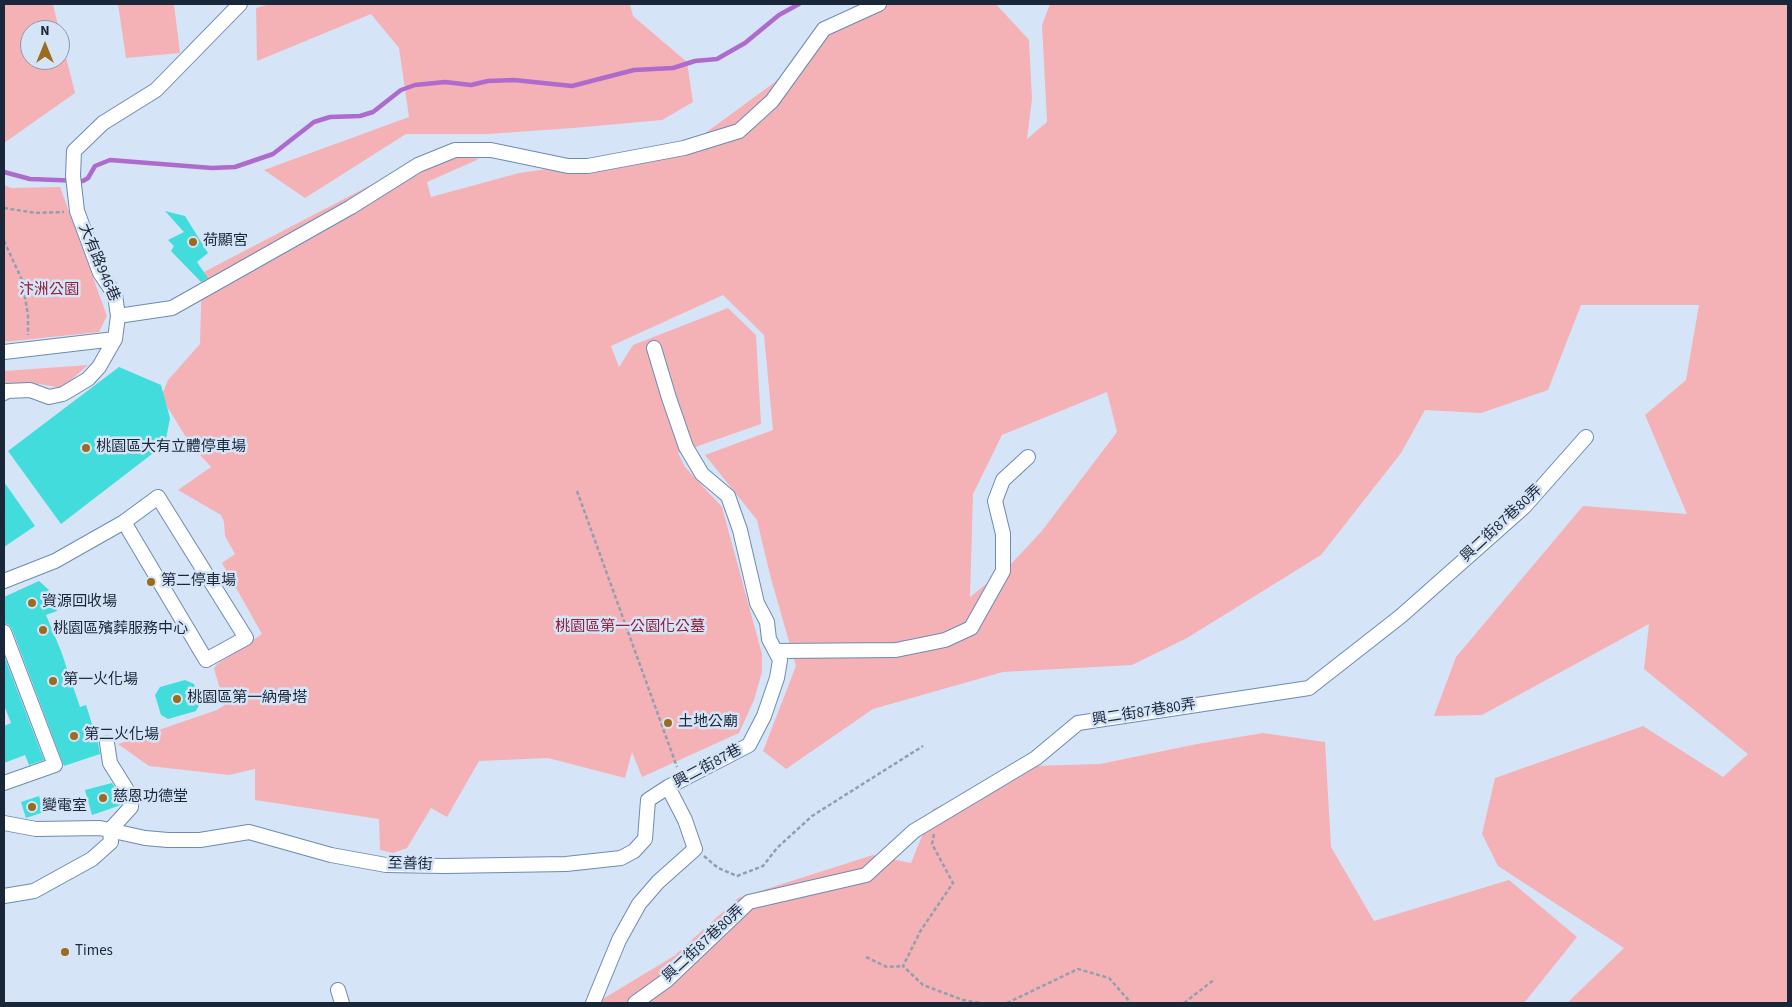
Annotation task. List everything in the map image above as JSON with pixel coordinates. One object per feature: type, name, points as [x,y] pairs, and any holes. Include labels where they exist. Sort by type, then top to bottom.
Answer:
[{"type":"street","name":"大有路946巷","points":[[4,393],[7,391],[30,390],[49,397],[63,394],[88,379],[99,367],[115,339],[118,316],[115,295],[100,273],[77,211],[74,151],[103,123],[156,90],[240,4]]},
{"type":"street","points":[[118,316],[172,308],[351,206],[418,165],[455,150],[491,150],[568,166],[588,166],[684,148],[739,131],[772,102],[824,29],[879,4]]},
{"type":"street","points":[[4,352],[115,339]]},
{"type":"street","name":"興二街87巷","points":[[654,348],[686,447],[702,474],[728,496],[740,530],[757,603],[780,660],[777,678],[764,716],[749,745],[668,787],[685,820],[695,849]]},
{"type":"street","name":"興二街87巷80弄","points":[[635,1003],[667,980],[749,902],[866,875],[914,831],[1036,758],[1078,724],[1309,688],[1401,616],[1524,507],[1586,438]]},
{"type":"street","points":[[776,651],[896,650],[945,640],[971,628],[1003,571],[1003,534],[995,501],[1003,480],[1028,456]]},
{"type":"street","points":[[4,581],[55,561],[124,522],[158,497],[246,638],[206,660],[124,522]]},
{"type":"street","points":[[4,632],[55,765],[4,783]]},
{"type":"street","points":[[4,896],[34,890],[92,859],[111,842],[110,830],[130,807],[130,795],[110,763],[107,742]]},
{"type":"street","name":"至善街","points":[[4,823],[36,829],[100,828],[145,838],[200,840],[249,832],[331,856],[386,865],[566,864],[621,858],[634,851],[645,839],[648,800],[668,787]]},
{"type":"street","points":[[593,1003],[618,940],[639,904],[658,882],[695,849]]},
{"type":"path","points":[[4,208],[36,213],[77,211]]},
{"type":"path","points":[[4,241],[22,280],[28,316],[27,349]]},
{"type":"path","points":[[577,491],[681,780]]},
{"type":"path","points":[[695,849],[718,868],[737,876],[763,866],[777,848],[812,816],[923,746]]},
{"type":"path","points":[[904,966],[921,930],[953,883],[932,844],[936,818]]},
{"type":"path","points":[[866,957],[886,967],[904,966],[923,985],[963,1000],[980,1003]]},
{"type":"path","points":[[1007,1003],[1078,969],[1110,978],[1131,1003]]},
{"type":"path","points":[[1184,1003],[1215,979]]},
{"type":"green space","points":[[4,4],[53,4],[57,20],[20,20],[20,70],[69,70],[75,93],[4,143]]},
{"type":"green space","points":[[118,4],[174,4],[180,53],[126,58]]},
{"type":"green space","points":[[270,4],[630,4],[633,16],[687,62],[693,102],[662,120],[488,134],[406,134],[305,198],[264,170],[409,117],[399,48],[371,14],[257,61],[256,8]]},
{"type":"green space","name":"桃園區第一公園化公墓","points":[[878,4],[996,4],[1029,40],[1032,99],[1027,139],[1047,122],[1042,25],[1050,4],[1788,4],[1788,1001],[1782,1003],[1567,1003],[1624,948],[1498,866],[1482,834],[1495,778],[1643,726],[1723,777],[1748,754],[1644,669],[1649,624],[1482,715],[1434,716],[1456,657],[1583,506],[1687,514],[1645,415],[1686,380],[1699,305],[1581,305],[1548,390],[1481,413],[1425,410],[1401,453],[1321,555],[1187,638],[1132,665],[1003,672],[873,709],[786,769],[763,751],[796,666],[770,575],[757,520],[705,455],[773,430],[764,335],[723,295],[611,346],[619,367],[633,345],[728,308],[756,335],[761,424],[678,453],[685,467],[722,507],[762,654],[762,672],[754,700],[739,733],[642,777],[632,752],[625,778],[548,758],[479,761],[447,817],[431,808],[407,848],[393,853],[380,850],[379,819],[255,800],[255,769],[229,775],[149,766],[118,744],[217,710],[225,705],[214,669],[216,665],[262,634],[222,563],[235,554],[225,536],[224,522],[221,515],[178,490],[211,467],[191,445],[161,397],[168,380],[200,344],[202,273],[436,151],[479,159],[427,182],[431,197],[519,173],[682,150],[775,82],[847,13]],"holes":[[[1107,392],[1117,432],[1041,532],[1010,565],[970,597],[973,494],[1002,435]]]},
{"type":"green space","name":"汴洲公園","points":[[4,185],[11,188],[60,187],[107,316],[99,332],[4,342]]},
{"type":"green space","points":[[88,365],[62,388],[39,384],[4,386],[4,371]]},
{"type":"green space","points":[[1263,733],[1325,742],[1331,847],[1374,921],[1509,880],[1577,937],[1524,1003],[596,1003],[674,956],[738,898],[873,855],[911,863],[933,809],[1029,766],[1100,764],[1197,744]]},
{"type":"building","name":"荷顯宮","points":[[165,211],[185,216],[208,253],[197,262],[208,278],[201,282],[171,251],[174,246],[168,240],[184,232]]},
{"type":"building","name":"桃園區大有立體停車場","points":[[119,367],[161,385],[170,418],[165,444],[61,524],[8,451]]},
{"type":"building","points":[[4,482],[35,526],[4,547]]},
{"type":"building","points":[[39,581],[49,590],[57,611],[46,615],[61,651],[80,707],[86,705],[100,754],[64,766],[12,629],[4,623],[4,597]]},
{"type":"building","points":[[4,656],[44,760],[29,765],[25,755],[4,763],[4,726],[11,723],[4,705]]},
{"type":"building","name":"桃園區第一納骨塔","points":[[185,680],[194,684],[200,703],[196,711],[168,719],[161,715],[155,695],[160,687]]},
{"type":"building","name":"慈恩功德堂","points":[[112,783],[117,791],[121,805],[92,815],[85,790]]},
{"type":"building","name":"變電室","points":[[39,796],[44,812],[26,818],[21,802]]},
{"type":"waterway","points":[[4,172],[30,179],[83,181],[88,178],[95,166],[110,160],[212,168],[235,167],[273,154],[314,122],[330,117],[360,116],[373,112],[401,90],[415,85],[445,82],[471,85],[488,81],[514,80],[572,86],[634,70],[673,68],[695,61],[717,59],[745,43],[779,15],[799,4]]},
{"type":"place","name":"荷顯宮","points":[[193,242]]},
{"type":"place","name":"桃園區大有立體停車場","points":[[86,448]]},
{"type":"place","name":"第二停車場","points":[[151,582]]},
{"type":"place","name":"資源回收場","points":[[32,603]]},
{"type":"place","name":"桃園區殯葬服務中心","points":[[43,630]]},
{"type":"place","name":"第一火化場","points":[[53,681]]},
{"type":"place","name":"桃園區第一納骨塔","points":[[177,699]]},
{"type":"place","name":"土地公廟","points":[[668,723]]},
{"type":"place","name":"第二火化場","points":[[74,736]]},
{"type":"place","name":"慈恩功德堂","points":[[103,798]]},
{"type":"place","name":"變電室","points":[[32,807]]},
{"type":"place","name":"Times","points":[[65,952]]}]
